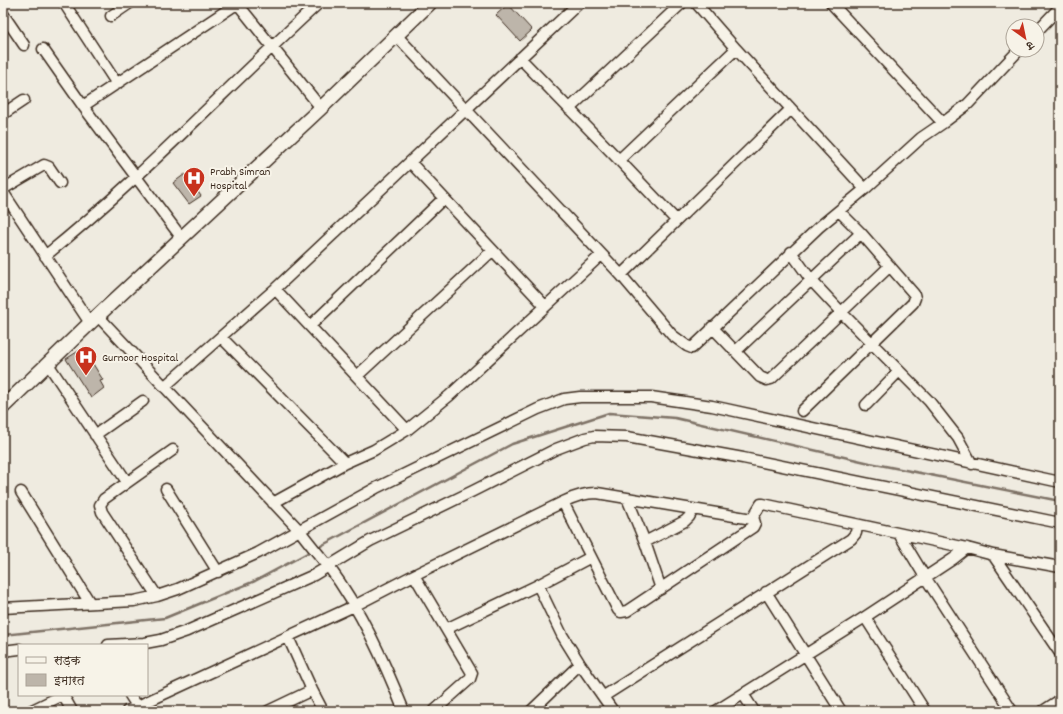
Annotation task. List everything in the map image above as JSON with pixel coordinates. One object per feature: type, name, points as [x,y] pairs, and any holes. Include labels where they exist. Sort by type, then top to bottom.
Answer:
[{"type":"main road","points":[[3,406],[181,237],[321,108],[430,3]]},
{"type":"street","points":[[64,3],[117,84]]},
{"type":"street","points":[[111,16],[130,3]]},
{"type":"street","points":[[83,106],[237,3],[321,108]]},
{"type":"street","points":[[45,256],[136,178],[272,46],[319,3]]},
{"type":"street","points":[[164,387],[275,289],[579,3]]},
{"type":"street","points":[[569,109],[682,3]]},
{"type":"street","points":[[696,3],[736,49],[865,189]]},
{"type":"street","points":[[831,3],[943,123]]},
{"type":"street","points":[[1045,23],[1060,7]]},
{"type":"street","points":[[3,14],[24,45]]},
{"type":"street","points":[[396,35],[621,275],[672,335],[692,348],[791,252],[819,227],[865,189],[921,138],[968,104],[1011,58]]},
{"type":"street","points":[[43,49],[83,106],[181,237]]},
{"type":"street","points":[[619,160],[736,49]]},
{"type":"street","points":[[520,58],[676,220]]},
{"type":"street","points":[[3,114],[24,100]]},
{"type":"street","points":[[621,275],[791,109]]},
{"type":"street","points":[[410,162],[443,199],[545,306]]},
{"type":"street","points":[[60,183],[49,167],[44,165],[4,196],[45,256],[94,319],[164,387],[273,502],[327,565],[354,606],[388,670],[404,711]]},
{"type":"street","points":[[310,326],[443,199]]},
{"type":"street","points":[[802,411],[913,303],[915,298],[914,294],[890,266],[839,211]]},
{"type":"street","points":[[736,351],[861,233]]},
{"type":"street","points":[[357,376],[492,251]]},
{"type":"street","points":[[791,252],[812,280],[842,313],[929,401],[947,422],[958,438],[972,464]]},
{"type":"street","points":[[273,502],[344,464],[374,450],[407,430],[448,396],[601,255]]},
{"type":"street","points":[[712,328],[760,377],[767,380],[771,379],[890,266]]},
{"type":"street","points":[[275,289],[407,430]]},
{"type":"street","points":[[221,337],[344,464]]},
{"type":"street","points":[[48,364],[127,482]]},
{"type":"street","points":[[866,405],[899,371]]},
{"type":"street","points":[[3,608],[134,601],[158,596],[218,572],[301,533],[376,488],[532,412],[564,399],[580,396],[651,397],[712,406],[1060,482]]},
{"type":"street","points":[[95,435],[144,401]]},
{"type":"street","points":[[126,644],[161,640],[187,631],[290,586],[370,541],[473,492],[556,449],[585,438],[601,436],[627,436],[743,458],[1060,523]]},
{"type":"street","points":[[158,596],[100,509],[101,502],[104,498],[173,450]]},
{"type":"street","points":[[166,490],[218,572]]},
{"type":"street","points":[[22,492],[90,603]]},
{"type":"street","points":[[127,711],[354,606],[414,575],[584,493],[597,493],[752,519]]},
{"type":"street","points":[[627,498],[645,542],[661,589]]},
{"type":"street","points":[[563,502],[619,611],[624,612],[753,527],[755,523],[752,519]]},
{"type":"street","points":[[752,519],[758,507],[763,504],[967,548],[993,555],[1060,567]]},
{"type":"street","points":[[645,542],[685,521],[693,510]]},
{"type":"street","points":[[604,696],[851,539],[856,533],[857,525]]},
{"type":"street","points":[[899,534],[925,577],[1012,711]]},
{"type":"street","points":[[716,711],[865,617],[953,559],[967,548]]},
{"type":"street","points":[[993,555],[1060,653]]},
{"type":"street","points":[[446,629],[538,586],[591,557]]},
{"type":"street","points":[[414,575],[471,669],[472,676],[470,679],[434,711]]},
{"type":"street","points":[[538,586],[562,636],[613,711]]},
{"type":"street","points":[[766,592],[841,711]]},
{"type":"street","points":[[865,617],[925,711]]},
{"type":"street","points":[[288,637],[323,711]]},
{"type":"street","points":[[3,651],[18,649]]},
{"type":"street","points":[[531,711],[580,664]]},
{"type":"street","points":[[268,711],[312,690]]},
{"type":"street","points":[[743,694],[754,711]]},
{"type":"street","points":[[30,711],[61,696]]},
{"type":"street","points":[[64,696],[72,711]]},
{"type":"street","points":[[131,696],[137,706]]},
{"type":"street","points":[[1043,711],[1060,700]]},
{"type":"building","points":[[508,4],[532,30],[520,41],[496,15]]},
{"type":"building","points":[[185,174],[201,196],[189,204],[173,183]]},
{"type":"building","points":[[80,350],[90,365],[93,364],[103,380],[100,381],[104,388],[91,398],[66,359]]},
{"type":"waterway","points":[[317,548],[512,444],[609,413],[675,418],[870,463],[1060,501]]},
{"type":"waterway","points":[[3,635],[165,618],[255,581],[313,550]]},
{"type":"place","name":"Prabh Simran Hospital","points":[[194,198]]},
{"type":"place","name":"Gurnoor Hospital","points":[[86,376]]}]
